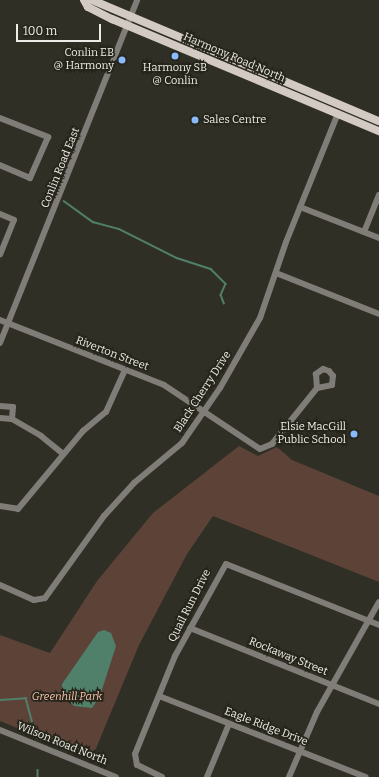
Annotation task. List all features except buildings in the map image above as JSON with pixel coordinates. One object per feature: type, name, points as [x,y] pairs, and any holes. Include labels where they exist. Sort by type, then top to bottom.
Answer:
[{"type":"main road","name":"Harmony Road North","points":[[83,0],[88,0]]},
{"type":"main road","name":"Harmony Road North","points":[[83,0],[88,7],[127,26],[379,131]]},
{"type":"main road","name":"Harmony Road North","points":[[92,0],[379,121]]},
{"type":"street","name":"Conlin Road East","points":[[0,343],[137,0]]},
{"type":"street","name":"Black Cherry Drive","points":[[0,585],[34,600],[45,598],[104,516],[134,483],[182,443],[204,412],[256,327],[300,207],[338,114]]},
{"type":"street","points":[[0,118],[48,137],[30,178],[0,165]]},
{"type":"street","points":[[364,232],[379,195]]},
{"type":"street","points":[[300,207],[379,238]]},
{"type":"street","points":[[0,214],[14,220],[0,254]]},
{"type":"street","points":[[276,273],[379,314]]},
{"type":"street","name":"Riverton Street","points":[[0,320],[164,385],[264,449],[272,444],[318,388]]},
{"type":"street","points":[[0,506],[18,509],[63,454],[106,412],[125,370]]},
{"type":"street","points":[[0,406],[13,407],[12,419]]},
{"type":"street","points":[[0,418],[12,419],[41,436],[63,454]]},
{"type":"street","name":"Quail Run Drive","points":[[162,777],[142,769],[134,760],[159,696],[190,628],[219,571],[229,564],[379,625]]},
{"type":"street","points":[[289,777],[300,750],[332,685],[379,602]]},
{"type":"street","name":"Rockaway Street","points":[[190,628],[379,704]]},
{"type":"street","name":"Eagle Ridge Drive","points":[[159,696],[366,777]]},
{"type":"street","points":[[207,777],[229,724]]},
{"type":"street","name":"Wilson Road North","points":[[0,730],[116,777]]},
{"type":"green space","name":"Greenhill Park","points":[[239,446],[258,456],[277,447],[292,460],[379,496],[379,582],[213,516],[187,554],[139,645],[92,758],[0,721],[0,635],[50,653],[97,581],[153,513]]},
{"type":"shaded area","points":[[104,630],[111,633],[116,646],[100,696],[92,708],[74,706],[62,695],[62,684],[98,632]]},
{"type":"waterway","points":[[64,201],[93,222],[119,229],[177,258],[211,269],[226,284],[221,295],[224,303]]},
{"type":"waterway","points":[[0,700],[26,698],[33,725]]},
{"type":"waterway","points":[[38,770],[38,777]]},
{"type":"place","name":"Harmony SB @ Conlin","points":[[175,56]]},
{"type":"place","name":"Conlin EB @ Harmony","points":[[122,60]]},
{"type":"place","name":"Sales Centre","points":[[195,120]]},
{"type":"place","name":"Elsie MacGill Public School","points":[[354,434]]}]
